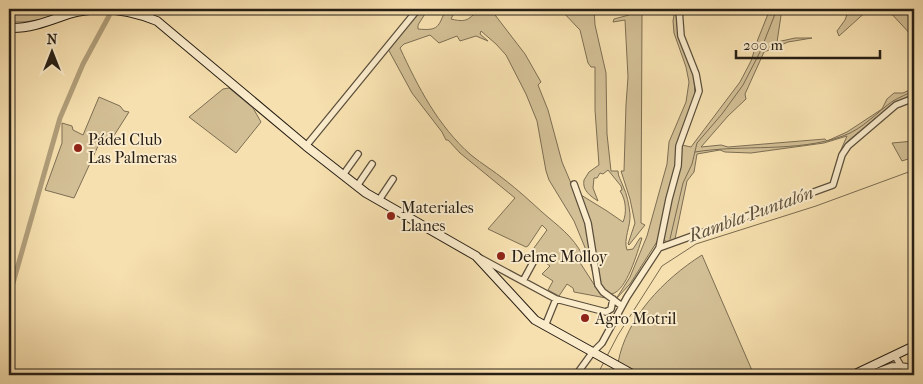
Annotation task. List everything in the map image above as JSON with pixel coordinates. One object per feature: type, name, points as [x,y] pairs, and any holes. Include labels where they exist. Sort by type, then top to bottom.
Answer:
[{"type":"street","points":[[9,28],[21,28],[89,10],[124,9],[156,21]]},
{"type":"street","points":[[141,9],[306,146],[357,186],[379,200],[476,256],[556,299],[606,312],[611,308],[613,299]]},
{"type":"street","points":[[306,146],[418,9]]},
{"type":"street","points":[[576,375],[602,342],[622,306],[659,248],[678,166],[678,146],[699,91],[696,74],[679,28],[680,9]]},
{"type":"street","points":[[9,24],[28,26]]},
{"type":"street","points":[[659,248],[833,186],[842,155],[848,146],[896,105],[914,98]]},
{"type":"street","points":[[343,175],[358,154]]},
{"type":"street","points":[[357,186],[372,164]]},
{"type":"street","points":[[379,200],[393,179]]},
{"type":"street","points":[[574,184],[588,223],[598,285],[603,292],[622,306]]},
{"type":"street","points":[[476,256],[535,320],[593,354],[634,375]]},
{"type":"street","points":[[523,281],[536,258]]},
{"type":"street","points":[[545,326],[556,299]]},
{"type":"street","points":[[853,375],[914,346]]},
{"type":"street","points":[[896,356],[901,366]]},
{"type":"street","points":[[867,375],[892,366],[914,368]]},
{"type":"shaded area","points":[[9,9],[37,9],[46,13],[52,12],[52,15],[31,21],[15,22],[9,21]]},
{"type":"shaded area","points":[[420,9],[428,9],[418,25],[418,29],[437,27],[446,9],[456,9],[451,19],[462,21],[482,9],[495,9],[492,11],[525,54],[541,82],[538,85],[548,110],[562,162],[585,216],[594,276],[574,221],[549,180],[537,121],[526,94],[506,55],[481,31],[480,34],[488,41],[476,36],[460,41],[457,36],[439,43],[430,35],[404,44],[400,48],[430,105],[449,132],[471,155],[515,188],[570,237],[583,256],[577,258],[597,289],[606,298],[574,292],[573,288],[567,284],[559,296],[548,290],[553,281],[542,274],[550,266],[531,252],[547,230],[542,225],[526,247],[488,229],[515,198],[446,140],[412,93],[388,49]]},
{"type":"shaded area","points":[[560,9],[594,9],[595,25],[606,73],[607,134],[611,171],[618,171],[630,211],[626,241],[627,250],[633,249],[640,238],[642,238],[627,278],[622,286],[612,294],[605,292],[600,284],[590,225],[581,195],[623,222],[625,202],[620,191],[622,190],[621,186],[608,170],[594,178],[593,188],[598,201],[585,190],[584,180],[589,172],[599,165],[595,110],[595,67],[591,67],[588,63],[580,30]]},
{"type":"shaded area","points":[[635,9],[646,9],[642,15],[641,223],[645,225],[629,245],[635,223],[621,171],[624,171],[628,77],[625,20],[613,22],[614,19],[629,15]]},
{"type":"shaded area","points":[[675,9],[678,9],[678,34],[694,74],[695,99],[667,195],[658,240],[630,284],[616,299],[630,277],[647,236],[667,164],[669,142],[686,102],[689,82],[686,67],[674,33]]},
{"type":"shaded area","points":[[770,9],[782,9],[777,42],[795,38],[812,38],[788,42],[764,52],[745,94],[746,99],[728,116],[701,147],[721,145],[728,147],[825,139],[827,141],[847,132],[882,109],[887,99],[894,93],[903,93],[914,88],[914,95],[894,103],[848,141],[840,152],[847,136],[824,143],[751,153],[725,152],[720,150],[697,154],[694,172],[687,181],[675,239],[667,242],[664,240],[664,233],[682,145],[691,147],[740,82],[751,61]]},
{"type":"shaded area","points":[[849,9],[869,9],[839,36],[837,31],[845,20]]},
{"type":"shaded area","points":[[887,9],[914,9],[914,38]]},
{"type":"shaded area","points":[[229,88],[253,108],[261,122],[236,153],[189,117],[223,89]]},
{"type":"shaded area","name":"Pádel Club Las Palmeras","points":[[99,97],[129,112],[108,145],[99,144],[74,198],[45,190],[62,143],[62,123],[72,126],[73,130],[83,135]]},
{"type":"shaded area","points":[[914,141],[914,157],[902,161],[892,143]]},
{"type":"shaded area","points":[[702,255],[754,375],[642,375],[618,363],[622,346],[638,315],[661,288]]},
{"type":"waterway","points":[[670,239],[683,183],[692,164],[697,143],[722,114],[743,85],[760,52],[777,9]]},
{"type":"waterway","points":[[9,297],[60,118],[83,64],[109,16]]},
{"type":"waterway","points":[[695,152],[807,145],[843,136],[857,129],[893,101],[914,91]]},
{"type":"waterway","name":"Rambla Puntalón","points":[[607,356],[618,335],[662,266],[696,244],[816,206],[914,170]]},
{"type":"waterway","name":"Rambla Puntalón","points":[[597,375],[604,362]]},
{"type":"place","name":"Pádel Club Las Palmeras","points":[[78,148]]},
{"type":"place","name":"Materiales Llanes","points":[[391,216]]},
{"type":"place","name":"Delme Molloy","points":[[501,256]]},
{"type":"place","name":"Agro Motril","points":[[585,318]]}]
